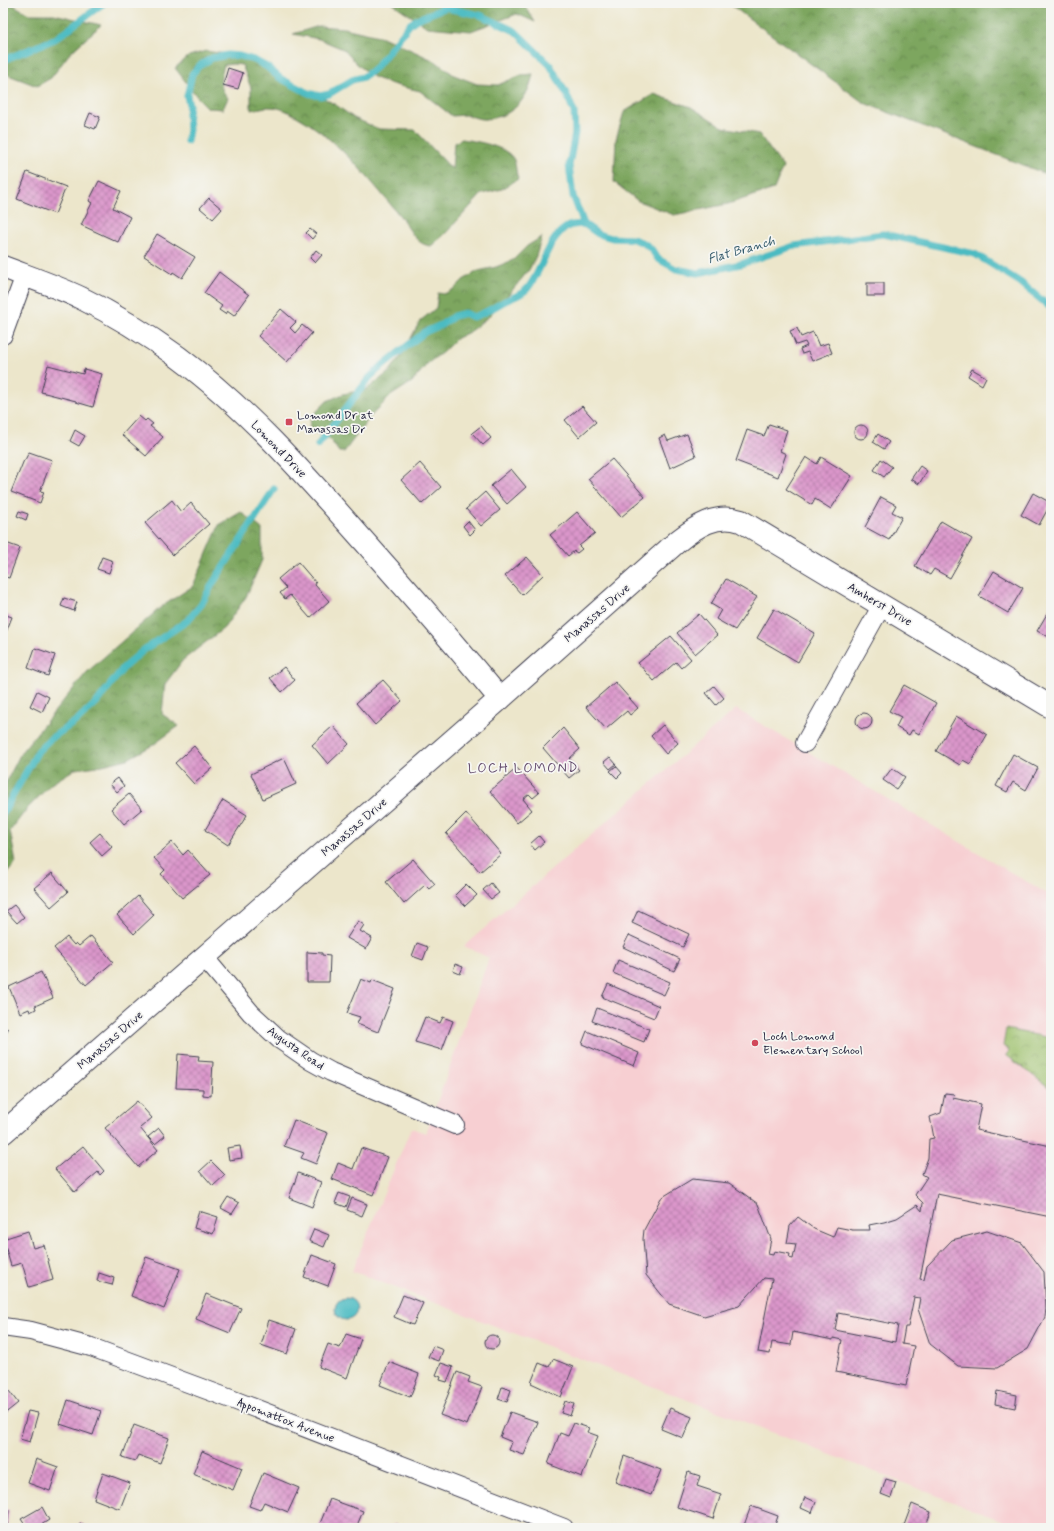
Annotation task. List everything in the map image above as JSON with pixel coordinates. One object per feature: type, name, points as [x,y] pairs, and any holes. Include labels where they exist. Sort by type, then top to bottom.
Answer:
[{"type":"main road","name":"Lomond Drive","points":[[3,267],[81,298],[136,329],[178,357],[226,395],[261,429],[321,492],[450,638],[500,699]]},
{"type":"main road","name":"Amherst Drive","points":[[706,523],[725,518],[741,522],[1051,707]]},
{"type":"main road","name":"Manassas Drive","points":[[3,1133],[500,699],[678,541],[694,529],[706,523]]},
{"type":"street","points":[[3,335],[25,275]]},
{"type":"street","points":[[805,743],[882,605]]},
{"type":"street","name":"Augusta Road","points":[[204,957],[251,1013],[279,1039],[311,1061],[331,1072],[456,1125]]},
{"type":"street","name":"Appomattox Avenue","points":[[3,1327],[31,1331],[91,1347],[231,1399],[564,1528]]},
{"type":"shaded area","name":"Loch Lomond Elementary School","points":[[736,709],[1051,896],[1051,1528],[1021,1528],[352,1271],[411,1128],[426,1133],[489,958],[464,946]]},
{"type":"green space","points":[[3,3],[10,3],[29,14],[54,14],[101,25],[70,53],[51,78],[37,86],[3,73]]},
{"type":"green space","points":[[392,3],[523,3],[535,22],[517,14],[471,31],[427,27]]},
{"type":"green space","points":[[728,3],[1051,3],[1051,176],[864,103]]},
{"type":"green space","points":[[319,26],[344,28],[383,37],[435,61],[454,75],[477,84],[498,85],[521,75],[533,74],[531,83],[523,99],[518,105],[504,115],[496,118],[483,119],[467,115],[452,116],[420,91],[375,78],[358,65],[343,49],[319,39],[293,34]]},
{"type":"green space","points":[[206,51],[240,56],[254,60],[267,67],[280,78],[308,93],[320,96],[354,118],[379,129],[415,130],[452,169],[454,143],[462,139],[491,145],[511,155],[514,160],[518,179],[502,189],[482,194],[444,235],[431,246],[425,245],[413,235],[379,190],[357,166],[322,133],[290,112],[274,107],[251,110],[251,88],[242,65],[224,65],[221,86],[228,98],[223,109],[208,108],[198,98],[175,68],[189,56]]},
{"type":"green space","points":[[654,94],[691,107],[723,127],[759,134],[783,167],[774,189],[728,204],[674,215],[638,201],[614,182],[616,139],[624,112]]},
{"type":"green space","points":[[542,237],[536,256],[529,270],[488,317],[469,332],[457,338],[443,352],[428,363],[412,382],[392,395],[371,416],[344,452],[339,452],[329,438],[314,432],[309,427],[311,417],[327,401],[343,394],[367,389],[389,372],[402,355],[420,321],[436,308],[438,293],[444,294],[454,289],[463,280],[478,271],[496,267],[513,260],[527,246]]},
{"type":"green space","points":[[241,512],[262,529],[262,560],[246,597],[224,628],[183,660],[165,684],[162,714],[179,726],[153,745],[128,759],[98,766],[75,769],[51,784],[26,810],[10,831],[16,863],[3,878],[3,788],[22,751],[87,672],[161,607],[193,586],[219,525]]},
{"type":"green space","points":[[1006,1029],[1051,1038],[1051,1089],[1006,1055],[1009,1051],[1003,1046]]},
{"type":"water","points":[[342,1298],[350,1298],[357,1305],[357,1313],[350,1320],[342,1320],[335,1313],[335,1305]]},
{"type":"building","points":[[228,68],[243,73],[238,89],[223,85]]},
{"type":"building","points":[[90,113],[100,117],[95,129],[85,125]]},
{"type":"building","points":[[27,172],[66,187],[55,214],[17,199]]},
{"type":"building","points":[[99,181],[121,191],[113,208],[130,217],[118,242],[81,225],[92,203],[89,201]]},
{"type":"building","points":[[209,198],[222,209],[213,219],[200,208]]},
{"type":"building","points":[[310,229],[316,234],[312,239],[306,233]]},
{"type":"building","points":[[157,234],[195,257],[182,278],[173,272],[172,274],[144,256]]},
{"type":"building","points":[[316,250],[322,255],[315,263],[310,258]]},
{"type":"building","points":[[219,272],[249,295],[234,316],[227,311],[225,314],[219,310],[222,306],[204,293]]},
{"type":"building","points":[[867,283],[884,283],[884,296],[867,296]]},
{"type":"building","points":[[281,309],[296,322],[290,328],[295,333],[302,325],[312,333],[287,362],[258,336]]},
{"type":"building","points":[[797,328],[801,337],[813,332],[819,346],[828,343],[832,353],[812,361],[808,352],[802,354],[800,349],[807,346],[805,342],[796,345],[790,331]]},
{"type":"building","points":[[48,365],[83,374],[84,369],[102,374],[93,407],[41,392]]},
{"type":"building","points":[[972,369],[986,377],[982,385],[968,376]]},
{"type":"building","points":[[582,406],[596,422],[579,437],[565,420]]},
{"type":"building","points":[[139,416],[145,421],[147,419],[153,424],[150,426],[163,437],[146,456],[122,435]]},
{"type":"building","points":[[769,424],[787,430],[780,451],[786,454],[778,477],[736,461],[747,430],[764,436]]},
{"type":"building","points":[[858,425],[864,425],[868,429],[868,435],[864,439],[858,439],[854,435],[854,429]]},
{"type":"building","points":[[481,426],[491,438],[483,445],[472,433]]},
{"type":"building","points":[[75,430],[85,436],[79,446],[70,441]]},
{"type":"building","points":[[687,434],[696,456],[670,468],[659,438],[665,435],[668,441]]},
{"type":"building","points":[[878,434],[889,442],[884,449],[873,442]]},
{"type":"building","points":[[29,452],[52,460],[40,491],[44,492],[40,503],[11,492],[24,460]]},
{"type":"building","points":[[806,457],[817,464],[821,457],[852,476],[831,509],[815,499],[812,505],[786,489]]},
{"type":"building","points":[[612,459],[645,497],[621,517],[588,479]]},
{"type":"building","points":[[881,459],[892,467],[884,477],[874,470]]},
{"type":"building","points":[[420,463],[441,487],[422,504],[401,480]]},
{"type":"building","points":[[920,466],[927,471],[919,484],[911,479]]},
{"type":"building","points":[[511,469],[526,487],[507,504],[491,486]]},
{"type":"building","points":[[485,492],[500,510],[481,526],[466,509]]},
{"type":"building","points":[[1033,493],[1051,503],[1039,525],[1021,515]]},
{"type":"building","points":[[881,497],[896,505],[892,512],[902,517],[889,540],[865,527]]},
{"type":"building","points":[[172,500],[181,512],[191,503],[209,524],[173,555],[145,523]]},
{"type":"building","points":[[19,511],[28,514],[26,520],[17,516]]},
{"type":"building","points":[[577,512],[595,533],[579,546],[582,549],[577,553],[574,551],[568,556],[550,535]]},
{"type":"building","points":[[468,521],[475,530],[470,535],[463,526]]},
{"type":"building","points":[[941,521],[972,539],[950,578],[934,569],[930,575],[915,566]]},
{"type":"building","points":[[3,542],[20,548],[9,578],[3,576]]},
{"type":"building","points":[[102,557],[113,561],[109,573],[97,569]]},
{"type":"building","points":[[527,557],[543,575],[522,595],[505,576]]},
{"type":"building","points":[[298,562],[329,601],[310,618],[290,595],[285,599],[280,593],[286,588],[278,579]]},
{"type":"building","points":[[994,571],[1023,588],[1008,613],[979,596]]},
{"type":"building","points":[[726,579],[757,597],[735,630],[716,619],[721,610],[711,604]]},
{"type":"building","points":[[64,598],[77,602],[74,611],[61,606]]},
{"type":"building","points":[[1051,607],[1051,638],[1037,631]]},
{"type":"building","points":[[774,609],[815,633],[798,662],[757,638]]},
{"type":"building","points":[[3,614],[12,617],[3,640]]},
{"type":"building","points":[[699,614],[717,635],[695,654],[677,633]]},
{"type":"building","points":[[671,636],[691,659],[681,668],[676,662],[654,681],[638,663]]},
{"type":"building","points":[[35,648],[55,655],[48,676],[28,668]]},
{"type":"building","points":[[284,667],[295,680],[282,692],[270,678]]},
{"type":"building","points":[[383,680],[402,701],[375,725],[356,703]]},
{"type":"building","points":[[615,682],[638,708],[630,715],[627,711],[606,729],[586,707]]},
{"type":"building","points":[[904,685],[936,703],[919,734],[912,730],[909,735],[896,727],[901,717],[889,711]]},
{"type":"building","points":[[714,686],[724,698],[716,705],[706,693]]},
{"type":"building","points":[[37,691],[49,697],[42,712],[30,706]]},
{"type":"building","points":[[861,713],[867,713],[872,718],[870,727],[867,729],[861,729],[856,724],[856,718]]},
{"type":"building","points":[[956,716],[987,735],[970,764],[963,760],[960,765],[936,751]]},
{"type":"building","points":[[663,725],[678,743],[666,754],[651,736]]},
{"type":"building","points":[[333,726],[349,744],[328,764],[312,745]]},
{"type":"building","points":[[563,728],[580,749],[569,759],[579,770],[569,778],[543,748]]},
{"type":"building","points":[[194,746],[212,768],[194,784],[175,763]]},
{"type":"building","points":[[1013,754],[1038,768],[1026,790],[1013,782],[1007,792],[996,786]]},
{"type":"building","points":[[610,757],[616,764],[610,769],[604,762]]},
{"type":"building","points":[[284,758],[296,784],[263,799],[251,774]]},
{"type":"building","points":[[616,766],[622,773],[617,778],[610,771]]},
{"type":"building","points":[[517,768],[539,793],[533,798],[529,794],[523,799],[532,810],[517,823],[490,791]]},
{"type":"building","points":[[892,768],[905,777],[896,789],[883,780]]},
{"type":"building","points":[[118,778],[124,786],[117,792],[110,784]]},
{"type":"building","points":[[129,794],[142,809],[124,824],[111,809]]},
{"type":"building","points":[[223,800],[247,815],[228,845],[205,830]]},
{"type":"building","points":[[466,813],[501,854],[480,872],[446,833]]},
{"type":"building","points":[[100,833],[112,847],[102,856],[90,842]]},
{"type":"building","points":[[539,836],[544,842],[535,850],[530,844]]},
{"type":"building","points":[[172,842],[183,855],[188,850],[210,875],[182,898],[161,874],[165,870],[154,858]]},
{"type":"building","points":[[413,859],[435,884],[429,889],[425,885],[404,904],[386,882]]},
{"type":"building","points":[[52,873],[68,892],[51,907],[34,888]]},
{"type":"building","points":[[491,883],[499,893],[491,899],[483,890]]},
{"type":"building","points":[[466,884],[477,895],[465,906],[455,895]]},
{"type":"building","points":[[138,896],[154,915],[134,934],[117,915]]},
{"type":"building","points":[[14,905],[24,917],[17,923],[6,911]]},
{"type":"building","points":[[638,910],[689,934],[683,947],[632,923]]},
{"type":"building","points":[[358,921],[364,925],[360,931],[372,938],[366,949],[347,938]]},
{"type":"building","points":[[629,935],[680,959],[674,971],[623,947]]},
{"type":"building","points":[[91,936],[113,962],[86,985],[54,948],[67,937],[74,945],[76,943],[79,946]]},
{"type":"building","points":[[417,943],[428,947],[423,960],[412,956]]},
{"type":"building","points":[[307,952],[322,953],[322,955],[330,956],[329,982],[307,982]]},
{"type":"building","points":[[618,960],[670,982],[664,995],[613,973]]},
{"type":"building","points":[[455,964],[463,967],[460,974],[453,971]]},
{"type":"building","points":[[41,972],[53,998],[35,1006],[36,1009],[30,1012],[29,1009],[20,1013],[9,987]]},
{"type":"building","points":[[361,979],[371,983],[372,980],[395,989],[378,1032],[357,1024],[360,1017],[347,1013]]},
{"type":"building","points":[[608,984],[659,1006],[654,1018],[602,997]]},
{"type":"building","points":[[597,1008],[649,1029],[644,1042],[592,1021]]},
{"type":"building","points":[[425,1017],[440,1023],[443,1017],[453,1021],[442,1050],[415,1042]]},
{"type":"building","points":[[3,1026],[8,1029],[3,1038]]},
{"type":"building","points":[[587,1031],[639,1053],[634,1066],[582,1044]]},
{"type":"building","points":[[178,1054],[199,1056],[198,1061],[213,1062],[211,1096],[203,1095],[203,1089],[176,1088]]},
{"type":"building","points":[[945,1093],[954,1094],[953,1098],[981,1104],[976,1130],[1051,1146],[1051,1217],[937,1194],[920,1279],[924,1280],[927,1266],[952,1240],[987,1231],[1022,1243],[1044,1272],[1045,1317],[1028,1349],[997,1368],[958,1366],[930,1344],[918,1309],[920,1298],[914,1297],[908,1327],[905,1327],[902,1344],[914,1346],[906,1386],[836,1372],[842,1340],[833,1338],[833,1340],[793,1332],[791,1345],[772,1342],[770,1354],[758,1352],[772,1279],[764,1278],[739,1306],[704,1316],[669,1304],[646,1275],[643,1239],[644,1230],[661,1198],[692,1179],[729,1183],[758,1204],[771,1239],[768,1254],[773,1255],[774,1251],[790,1254],[789,1258],[793,1259],[796,1244],[787,1243],[790,1226],[798,1217],[814,1229],[833,1237],[837,1227],[852,1230],[870,1230],[869,1225],[897,1218],[917,1205],[922,1211],[923,1203],[915,1195],[927,1177],[922,1174],[928,1158],[929,1139],[934,1138],[930,1117],[941,1113]],"holes":[[[838,1313],[898,1325],[895,1342],[835,1330]]]},
{"type":"building","points":[[137,1101],[152,1118],[140,1128],[158,1150],[138,1167],[105,1128]]},
{"type":"building","points":[[294,1120],[328,1133],[316,1164],[301,1158],[304,1153],[284,1146]]},
{"type":"building","points":[[159,1128],[165,1136],[155,1144],[148,1137]]},
{"type":"building","points":[[83,1146],[104,1171],[100,1175],[98,1172],[75,1192],[55,1169]]},
{"type":"building","points":[[240,1146],[242,1158],[229,1160],[227,1148]]},
{"type":"building","points":[[361,1148],[388,1157],[373,1195],[332,1179],[338,1163],[353,1169]]},
{"type":"building","points":[[211,1161],[225,1175],[213,1186],[200,1171]]},
{"type":"building","points":[[298,1173],[321,1182],[312,1207],[289,1198]]},
{"type":"building","points":[[339,1193],[350,1197],[346,1207],[335,1203]]},
{"type":"building","points":[[228,1197],[239,1203],[232,1214],[221,1208]]},
{"type":"building","points":[[352,1198],[367,1204],[362,1216],[347,1210]]},
{"type":"building","points":[[199,1211],[218,1217],[213,1234],[194,1228]]},
{"type":"building","points":[[314,1229],[329,1235],[324,1247],[309,1241]]},
{"type":"building","points":[[28,1231],[33,1248],[44,1245],[53,1280],[29,1287],[22,1263],[11,1266],[3,1239]]},
{"type":"building","points":[[312,1255],[336,1264],[328,1286],[304,1277]]},
{"type":"building","points":[[146,1257],[180,1269],[164,1309],[131,1296]]},
{"type":"building","points":[[99,1273],[114,1278],[112,1285],[97,1281]]},
{"type":"building","points":[[206,1294],[241,1308],[230,1333],[196,1319]]},
{"type":"building","points":[[403,1295],[423,1303],[413,1325],[394,1317]]},
{"type":"building","points":[[269,1320],[296,1329],[287,1354],[261,1345]]},
{"type":"building","points":[[346,1334],[361,1339],[347,1378],[319,1367],[328,1344],[340,1348]]},
{"type":"building","points":[[492,1335],[497,1337],[499,1342],[497,1347],[492,1349],[487,1347],[485,1342],[487,1337]]},
{"type":"building","points":[[433,1346],[443,1350],[439,1361],[428,1357]]},
{"type":"building","points":[[553,1359],[573,1367],[561,1397],[531,1383],[539,1363],[549,1367]]},
{"type":"building","points":[[389,1362],[419,1374],[410,1397],[380,1385]]},
{"type":"building","points":[[441,1363],[453,1367],[447,1382],[440,1380],[441,1377],[436,1375]]},
{"type":"building","points":[[457,1372],[470,1377],[468,1382],[482,1387],[467,1425],[440,1415]]},
{"type":"building","points":[[3,1383],[18,1403],[3,1415]]},
{"type":"building","points":[[502,1387],[511,1390],[507,1402],[498,1399]]},
{"type":"building","points":[[997,1391],[1017,1395],[1015,1408],[995,1404]]},
{"type":"building","points":[[68,1400],[101,1411],[93,1435],[60,1424]]},
{"type":"building","points":[[565,1401],[574,1404],[570,1416],[561,1413]]},
{"type":"building","points":[[670,1408],[692,1417],[683,1438],[661,1429]]},
{"type":"building","points":[[28,1411],[38,1413],[30,1442],[20,1439]]},
{"type":"building","points":[[510,1412],[538,1422],[524,1455],[509,1450],[512,1442],[500,1437]]},
{"type":"building","points":[[574,1423],[589,1428],[587,1432],[598,1436],[582,1477],[548,1464],[560,1433],[568,1436]]},
{"type":"building","points":[[134,1425],[169,1438],[160,1463],[138,1455],[135,1461],[122,1457]]},
{"type":"building","points":[[202,1451],[242,1468],[233,1490],[193,1474]]},
{"type":"building","points":[[624,1456],[661,1470],[651,1495],[615,1482]]},
{"type":"building","points":[[36,1459],[58,1467],[50,1491],[28,1483]]},
{"type":"building","points":[[688,1472],[700,1476],[697,1486],[721,1494],[713,1519],[677,1507]]},
{"type":"building","points":[[103,1473],[130,1483],[120,1509],[94,1499]]},
{"type":"building","points":[[263,1473],[299,1488],[288,1512],[264,1502],[260,1510],[249,1506]]},
{"type":"building","points":[[886,1479],[896,1482],[891,1498],[881,1494]]},
{"type":"building","points":[[805,1497],[816,1502],[812,1513],[801,1508]]},
{"type":"building","points":[[330,1499],[363,1511],[356,1528],[325,1528],[319,1526]]},
{"type":"building","points":[[912,1504],[931,1512],[925,1528],[903,1528]]},
{"type":"building","points":[[751,1506],[778,1516],[774,1528],[743,1528]]},
{"type":"building","points":[[42,1507],[49,1520],[36,1528],[27,1528],[21,1519]]},
{"type":"building","points":[[3,1509],[9,1510],[7,1528],[3,1528]]},
{"type":"building","points":[[80,1523],[92,1528],[78,1528]]},
{"type":"building","points":[[394,1524],[404,1528],[392,1528]]},
{"type":"building","points":[[825,1524],[837,1528],[823,1528]]},
{"type":"waterway","name":"Flat Branch","points":[[3,57],[6,59],[55,39],[104,3]]},
{"type":"waterway","name":"Flat Branch","points":[[440,3],[451,9],[480,15],[515,31],[550,65],[567,95],[574,112],[575,133],[569,165],[573,196],[584,224],[598,234],[612,238],[633,239],[644,243],[652,250],[658,259],[676,269],[698,273],[741,264],[794,246],[883,234],[975,254],[1020,282],[1051,308]]},
{"type":"waterway","points":[[187,141],[189,130],[189,105],[187,96],[192,74],[199,66],[212,58],[228,55],[240,56],[254,60],[267,67],[280,78],[308,93],[320,96],[329,94],[352,80],[363,77],[377,66],[410,24],[417,19],[447,7]]},
{"type":"waterway","points":[[318,445],[370,377],[384,364],[425,332],[441,325],[454,316],[465,313],[473,317],[477,316],[515,297],[527,289],[537,274],[550,246],[556,237],[569,226],[584,224]]},
{"type":"waterway","points":[[3,813],[38,751],[50,739],[79,719],[97,702],[124,667],[145,649],[187,621],[201,605],[213,583],[274,489]]},
{"type":"place","name":"Lomond Dr at Manassas Dr","points":[[289,422]]},
{"type":"place","name":"Loch Lomond Elementary School","points":[[755,1043]]},
{"type":"district","name":"LOCH LOMOND","points":[[523,767]]}]
